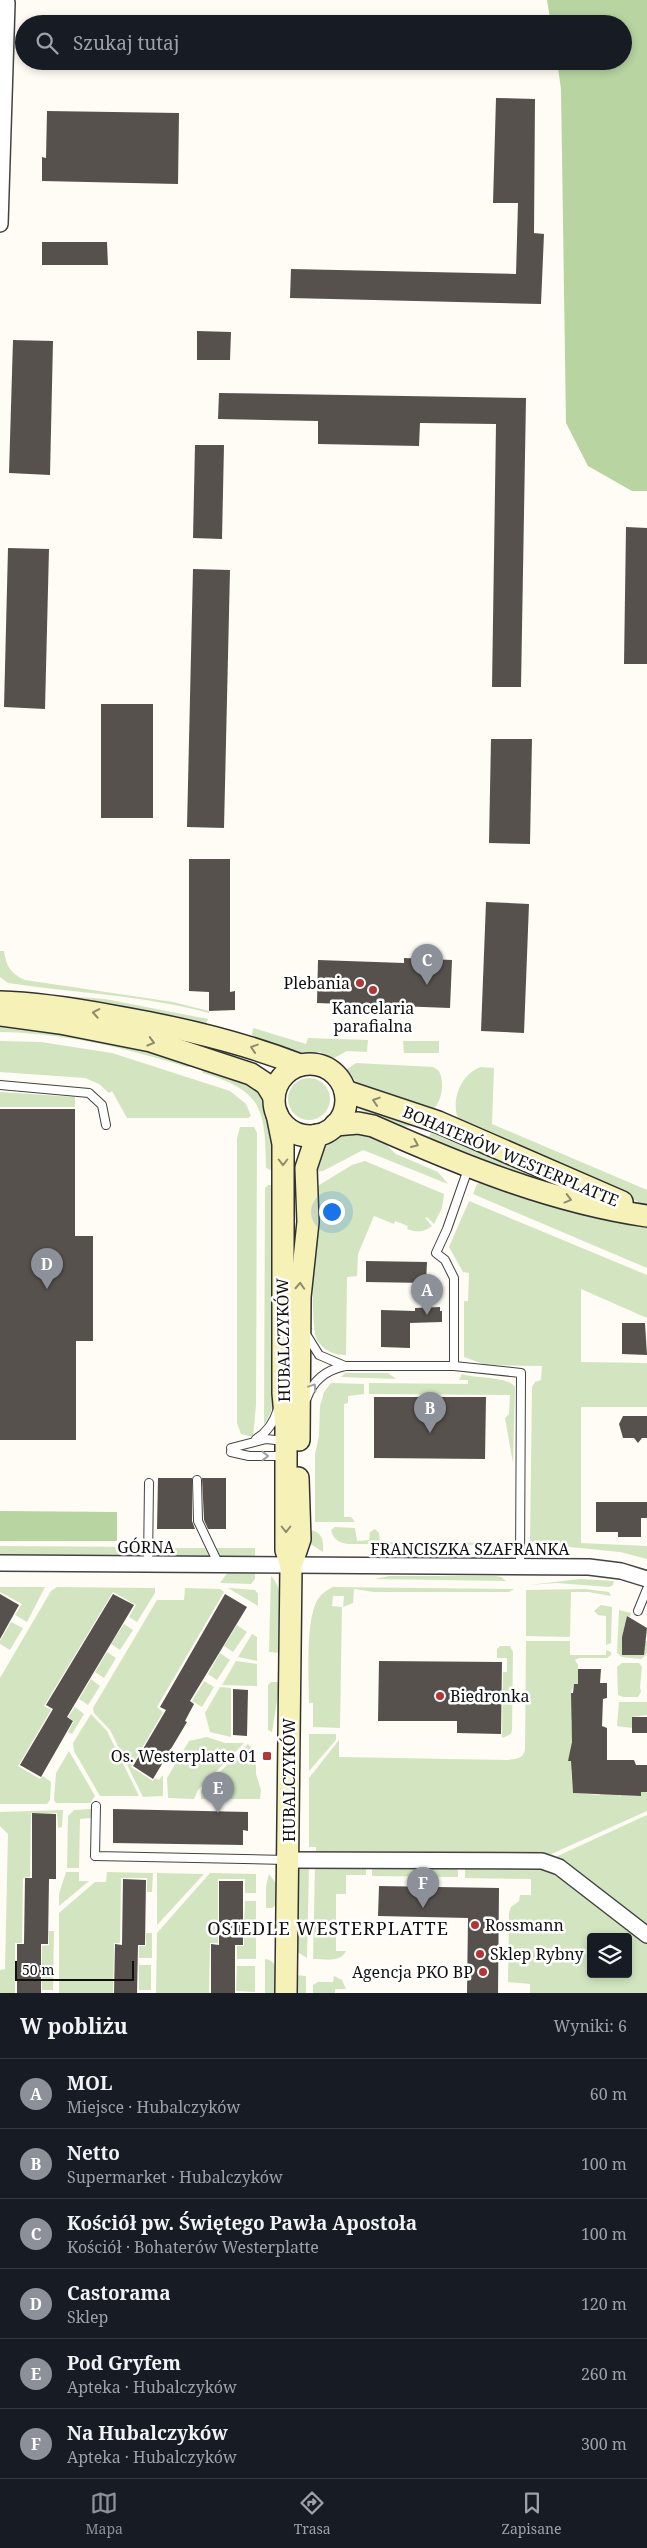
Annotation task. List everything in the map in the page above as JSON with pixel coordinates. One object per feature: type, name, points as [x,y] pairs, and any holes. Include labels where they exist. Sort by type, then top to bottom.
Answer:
[{"type":"main road","points":[[0,1002],[46,1005],[167,1025],[237,1043],[300,1065],[319,1065],[335,1075],[345,1091],[344,1109],[335,1125],[316,1135],[307,1135],[289,1129],[275,1105],[266,1084],[251,1074],[151,1041],[68,1024],[0,1015]]},
{"type":"main road","points":[[275,1105],[279,1081],[285,1074],[300,1065]]},
{"type":"main road","name":"BOHATERÓW WESTERPLATTE","points":[[345,1091],[438,1122],[647,1215]]},
{"type":"main road","name":"HUBALCZYKÓW","points":[[275,1105],[283,1144],[283,1393],[300,1540],[291,1566],[286,1993]]},
{"type":"main road","name":"BOHATERÓW WESTERPLATTE","points":[[335,1125],[358,1123],[373,1126],[469,1167],[544,1192],[611,1211],[647,1215]]},
{"type":"main road","name":"HUBALCZYKÓW","points":[[291,1450],[299,1423],[301,1274],[308,1222],[306,1168],[316,1135]]},
{"type":"street","points":[[0,224],[6,3]]},
{"type":"street","name":"GÓRNA","points":[[0,1563],[291,1566]]},
{"type":"street","name":"FRANCISZKA SZAFRANKA","points":[[291,1566],[589,1566],[647,1579]]},
{"type":"street","points":[[288,1860],[542,1861],[559,1867],[647,1935]]},
{"type":"lane","points":[[0,1084],[89,1093],[102,1105],[106,1125]]},
{"type":"lane","points":[[454,1366],[454,1278],[445,1260],[436,1253],[447,1229],[469,1167]]},
{"type":"lane","points":[[300,1320],[312,1346],[320,1355],[345,1366]]},
{"type":"lane","points":[[299,1423],[313,1385],[329,1371],[345,1366],[454,1366],[521,1374],[520,1566]]},
{"type":"lane","points":[[283,1393],[272,1423],[262,1435],[231,1450],[249,1456],[291,1450]]},
{"type":"lane","points":[[250,1442],[269,1438],[291,1450]]},
{"type":"lane","points":[[197,1480],[198,1521],[219,1565]]},
{"type":"lane","points":[[148,1564],[149,1483]]},
{"type":"lane","points":[[638,1610],[647,1589]]},
{"type":"lane","points":[[96,1806],[95,1856],[288,1860]]},
{"type":"green space","points":[[547,0],[647,0],[647,491],[632,491],[588,466],[566,423],[561,89],[558,70],[632,70],[632,15],[550,15]]},
{"type":"green space","points":[[0,951],[4,951],[6,961],[13,972],[25,980],[173,1002],[209,1011],[209,1013],[134,998],[8,983],[0,977]]},
{"type":"green space","points":[[0,991],[105,999],[208,1019],[206,1024],[111,1004]]},
{"type":"green space","points":[[0,1025],[125,1045],[193,1063],[191,1067],[187,1067],[95,1043],[48,1035],[0,1032]]},
{"type":"green space","points":[[253,1028],[306,1044],[308,1038],[368,1040],[367,1052],[347,1051],[334,1058],[320,1052],[298,1054],[256,1040],[252,1036]]},
{"type":"green space","points":[[0,1041],[41,1042],[112,1053],[230,1091],[246,1104],[251,1116],[248,1118],[127,1118],[112,1091],[109,1093],[99,1084],[85,1078],[0,1072]]},
{"type":"green space","points":[[403,1041],[439,1041],[439,1053],[404,1053]]},
{"type":"green space","points":[[356,1063],[433,1067],[439,1071],[442,1081],[439,1101],[433,1110],[358,1085],[347,1069]]},
{"type":"green space","points":[[481,1067],[494,1068],[492,1124],[647,1190],[647,1206],[459,1121],[456,1114],[456,1097],[462,1082],[467,1076]]},
{"type":"green space","points":[[201,1069],[238,1077],[252,1087],[260,1097],[269,1120],[273,1146],[273,1171],[266,1168],[264,1131],[257,1105],[249,1095],[238,1087],[203,1073]]},
{"type":"green space","points":[[313,1078],[321,1081],[327,1087],[330,1099],[327,1111],[321,1117],[305,1120],[297,1117],[291,1111],[288,1095],[291,1087],[297,1081]]},
{"type":"green space","points":[[0,1092],[75,1097],[75,1107],[0,1107]]},
{"type":"green space","points":[[355,1107],[419,1124],[403,1127],[387,1123]]},
{"type":"green space","points":[[240,1127],[254,1127],[257,1133],[256,1405],[253,1437],[241,1434],[237,1423],[237,1139]]},
{"type":"green space","points":[[433,1131],[551,1179],[558,1187],[507,1173],[430,1141],[428,1137]]},
{"type":"green space","points":[[349,1132],[378,1137],[396,1154],[438,1172],[448,1184],[363,1150],[323,1171],[314,1172],[326,1141]]},
{"type":"green space","points":[[365,1161],[444,1194],[442,1208],[434,1224],[427,1217],[425,1218],[432,1226],[424,1231],[407,1229],[408,1226],[395,1221],[394,1224],[374,1216],[358,1254],[357,1276],[347,1277],[346,1355],[342,1355],[330,1352],[323,1347],[317,1340],[315,1330],[313,1266],[316,1187],[352,1165]]},
{"type":"green space","points":[[483,1181],[542,1201],[647,1228],[647,1268],[473,1194],[477,1184]]},
{"type":"green space","points":[[268,1185],[273,1185],[273,1401],[271,1412],[264,1425],[265,1188]]},
{"type":"green space","points":[[469,1201],[647,1275],[647,1318],[581,1289],[581,1362],[647,1363],[647,1407],[581,1407],[581,1543],[647,1546],[647,1559],[620,1552],[530,1543],[532,1387],[535,1382],[541,1380],[542,1366],[486,1365],[464,1357],[464,1301],[468,1301],[469,1273],[463,1272],[449,1247]]},
{"type":"green space","points":[[345,1373],[388,1373],[396,1379],[341,1377]]},
{"type":"green space","points":[[462,1374],[499,1379],[511,1383],[515,1387],[513,1463],[505,1418],[509,1414],[510,1395],[369,1394],[369,1383],[468,1384],[468,1380],[459,1380]]},
{"type":"green space","points":[[331,1383],[364,1384],[364,1394],[348,1396],[348,1403],[344,1404],[344,1517],[351,1517],[355,1522],[315,1522],[315,1454],[319,1436],[320,1406],[324,1392]]},
{"type":"green space","points":[[0,1511],[117,1512],[117,1541],[0,1541]]},
{"type":"green space","points":[[335,1527],[355,1528],[357,1541],[369,1540],[370,1532],[375,1529],[379,1533],[380,1542],[506,1543],[506,1545],[348,1544],[339,1542],[335,1538],[331,1530]]},
{"type":"green space","points":[[306,1530],[318,1533],[322,1539],[323,1552],[309,1543]]},
{"type":"green space","points":[[0,1546],[144,1547],[140,1557],[0,1556]]},
{"type":"green space","points":[[153,1548],[205,1548],[210,1557],[159,1557]]},
{"type":"green space","points":[[216,1548],[255,1548],[255,1558],[220,1557]]},
{"type":"green space","points":[[228,1572],[255,1573],[255,1579],[251,1584],[220,1583]]},
{"type":"green space","points":[[271,1576],[276,1583],[281,1601],[280,1653],[269,1652]]},
{"type":"green space","points":[[389,1576],[495,1576],[501,1577],[506,1581],[375,1579]]},
{"type":"green space","points":[[580,1579],[614,1581],[613,1585],[609,1587],[556,1583],[529,1585]]},
{"type":"green space","points":[[0,1587],[45,1587],[27,1622],[15,1615],[22,1604],[0,1592]]},
{"type":"green space","points":[[57,1587],[155,1588],[155,1593],[137,1622],[129,1617],[136,1605],[113,1592],[44,1706],[51,1710],[18,1766],[40,1779],[43,1776],[51,1782],[50,1800],[47,1804],[0,1804],[0,1678],[51,1591]]},
{"type":"green space","points":[[333,1587],[514,1589],[509,1592],[374,1592],[354,1589],[353,1603],[343,1607],[344,1596],[333,1596],[332,1606],[342,1607],[340,1728],[313,1727],[313,1703],[309,1703],[309,1634],[311,1620],[318,1599]]},
{"type":"green space","points":[[185,1588],[220,1589],[224,1592],[157,1707],[163,1712],[131,1767],[153,1781],[155,1778],[159,1780],[163,1775],[163,1796],[143,1797],[110,1730],[94,1713],[93,1708],[157,1600],[184,1600]]},
{"type":"green space","points":[[228,1588],[255,1590],[258,1594],[258,1606]]},
{"type":"green space","points":[[585,1589],[609,1592],[611,1596],[589,1592],[571,1592],[570,1637],[526,1636],[526,1590]]},
{"type":"green space","points":[[601,1605],[612,1607],[611,1643],[606,1645],[606,1616],[598,1615],[594,1611]]},
{"type":"green space","points":[[619,1610],[631,1613],[630,1617],[627,1616],[622,1637],[622,1655],[644,1655],[644,1641],[647,1641],[647,1654],[641,1659],[622,1657],[617,1653]]},
{"type":"green space","points":[[11,1622],[23,1628],[10,1650],[0,1644],[0,1641]]},
{"type":"green space","points":[[124,1624],[133,1630],[120,1650],[111,1644]]},
{"type":"green space","points":[[237,1625],[247,1632],[233,1652],[224,1646]]},
{"type":"green space","points":[[252,1634],[257,1637],[257,1661],[238,1657]]},
{"type":"green space","points":[[526,1641],[570,1641],[570,1655],[606,1655],[606,1650],[611,1652],[611,1655],[607,1658],[579,1658],[575,1660],[578,1665],[578,1684],[574,1684],[571,1693],[575,1720],[571,1720],[573,1742],[569,1742],[575,1743],[568,1761],[573,1761],[573,1770],[571,1770],[573,1793],[600,1795],[601,1791],[619,1791],[619,1798],[620,1794],[641,1796],[641,1792],[647,1792],[647,1811],[547,1856],[316,1852],[316,1847],[309,1847],[309,1778],[339,1740],[339,1757],[507,1760],[519,1758],[523,1755],[525,1749]]},
{"type":"green space","points":[[500,1646],[510,1646],[513,1652],[512,1730],[511,1734],[502,1738],[503,1672],[507,1672],[507,1658],[497,1658],[497,1649]]},
{"type":"green space","points":[[107,1652],[116,1658],[104,1678],[95,1672]]},
{"type":"green space","points":[[220,1653],[230,1660],[217,1680],[208,1674]]},
{"type":"green space","points":[[236,1661],[257,1664],[257,1686],[222,1685]]},
{"type":"green space","points":[[622,1663],[639,1663],[642,1667],[641,1692],[638,1697],[618,1695],[617,1667]]},
{"type":"green space","points":[[91,1679],[100,1686],[88,1705],[79,1699]]},
{"type":"green space","points":[[204,1681],[214,1687],[202,1707],[192,1701]]},
{"type":"green space","points":[[271,1682],[280,1682],[272,1732],[268,1730],[268,1685]]},
{"type":"green space","points":[[220,1687],[231,1688],[231,1737],[210,1732],[205,1713]]},
{"type":"green space","points":[[619,1702],[647,1702],[647,1715],[632,1717],[632,1728],[617,1726]]},
{"type":"green space","points":[[75,1707],[84,1714],[72,1734],[68,1732],[74,1721],[68,1717]]},
{"type":"green space","points":[[91,1714],[107,1731],[139,1796],[100,1796],[74,1751],[73,1743]]},
{"type":"green space","points":[[309,1734],[336,1734],[336,1740],[309,1771]]},
{"type":"green space","points":[[207,1737],[225,1743],[244,1743],[198,1790],[194,1799],[168,1798],[167,1778],[189,1741]]},
{"type":"green space","points":[[248,1744],[256,1752],[256,1774],[261,1790],[260,1799],[201,1799],[201,1791]]},
{"type":"green space","points":[[69,1751],[95,1796],[90,1803],[56,1803],[54,1800],[56,1773]]},
{"type":"green space","points":[[91,1809],[91,1818],[80,1819],[79,1868],[67,1868],[68,1816],[74,1810]]},
{"type":"green space","points":[[63,1810],[62,1827],[58,1828],[57,1813],[31,1813],[30,1877],[23,1878],[22,1943],[15,1943],[15,1993],[0,1993],[0,1970],[5,1969],[8,1834],[0,1826],[0,1812]]},
{"type":"green space","points":[[647,1815],[647,1930],[551,1859]]},
{"type":"green space","points":[[304,1865],[309,1865],[307,1958],[296,1951],[297,1872]]},
{"type":"green space","points":[[315,1865],[366,1865],[366,1875],[346,1875],[346,1894],[336,1894],[336,1951],[346,1951],[336,1959],[313,1959]]},
{"type":"green space","points":[[372,1866],[458,1867],[458,1877],[372,1876]]},
{"type":"green space","points":[[465,1868],[541,1869],[556,1874],[647,1944],[647,1993],[530,1993],[530,1984],[508,1982],[509,1913],[511,1907],[519,1901],[520,1895],[531,1895],[531,1879],[465,1878]]},
{"type":"green space","points":[[66,1872],[79,1872],[79,1881],[89,1881],[59,1906],[59,1894]]},
{"type":"green space","points":[[107,1872],[153,1873],[152,1892],[147,1892],[147,1878],[121,1878],[120,1943],[114,1943],[113,1993],[59,1993],[59,1913],[95,1882],[106,1882]]},
{"type":"green space","points":[[157,1873],[204,1874],[157,1925]]},
{"type":"green space","points":[[210,1873],[256,1874],[256,1893],[245,1893],[245,1879],[218,1879],[218,1943],[210,1943],[209,1993],[156,1993],[157,1933]]},
{"type":"green space","points":[[269,1874],[277,1885],[277,1904],[272,1908],[266,1908],[266,1886]]},
{"type":"green space","points":[[245,1901],[256,1901],[256,1925],[244,1925]]},
{"type":"green space","points":[[49,1931],[54,1931],[53,1990],[42,1990],[42,1946],[49,1945]]},
{"type":"green space","points":[[146,1933],[152,1933],[152,1958],[139,1958],[139,1946],[146,1946]]},
{"type":"green space","points":[[244,1933],[256,1933],[256,1959],[237,1959],[237,1946],[244,1946]]},
{"type":"green space","points":[[265,1959],[274,1963],[276,1967],[277,1993],[265,1993]]},
{"type":"green space","points":[[139,1965],[151,1965],[151,1990],[139,1990]]},
{"type":"green space","points":[[237,1966],[255,1966],[255,1992],[236,1991]]},
{"type":"green space","points":[[294,1975],[306,1976],[306,1993],[293,1993]]},
{"type":"green space","points":[[334,1976],[342,1980],[346,1989],[335,1989],[335,1993],[313,1993],[313,1985],[318,1982],[333,1982]]},
{"type":"building","points":[[496,98],[535,99],[534,233],[544,234],[541,304],[290,298],[291,269],[516,274],[518,203],[493,203]]},
{"type":"building","points":[[47,111],[179,113],[178,184],[42,181],[42,157],[46,158]]},
{"type":"building","points":[[42,242],[107,242],[108,265],[42,265]]},
{"type":"building","points":[[197,331],[231,332],[230,360],[197,360]]},
{"type":"building","points":[[13,340],[53,341],[50,475],[9,473]]},
{"type":"building","points":[[219,393],[526,398],[521,687],[492,687],[496,424],[420,423],[419,446],[318,444],[318,421],[218,419]]},
{"type":"building","points":[[195,445],[224,445],[222,539],[193,538]]},
{"type":"building","points":[[626,527],[647,528],[647,664],[624,664]]},
{"type":"building","points":[[8,548],[49,549],[45,709],[4,707]]},
{"type":"building","points":[[193,569],[230,570],[224,828],[187,827]]},
{"type":"building","points":[[101,704],[153,704],[153,818],[101,818]]},
{"type":"building","points":[[491,739],[532,739],[530,844],[489,843]]},
{"type":"building","points":[[189,859],[230,859],[230,992],[235,991],[235,1010],[209,1011],[209,992],[189,991]]},
{"type":"building","points":[[486,902],[529,904],[524,1033],[481,1031]]},
{"type":"building","name":"Plebania","points":[[404,958],[452,960],[450,1008],[317,1003],[318,960],[404,963]]},
{"type":"building","points":[[0,1109],[75,1109],[75,1236],[93,1236],[93,1341],[76,1341],[76,1440],[0,1440]]},
{"type":"building","points":[[366,1261],[427,1262],[426,1283],[366,1282]]},
{"type":"building","points":[[440,1307],[442,1322],[410,1323],[410,1348],[381,1347],[381,1310],[415,1311],[415,1308]]},
{"type":"building","points":[[622,1323],[645,1323],[647,1355],[622,1354]]},
{"type":"building","points":[[374,1397],[486,1397],[485,1459],[374,1458]]},
{"type":"building","points":[[623,1416],[647,1416],[647,1438],[642,1438],[638,1443],[634,1438],[623,1438],[619,1424]]},
{"type":"building","points":[[158,1478],[192,1478],[192,1521],[195,1529],[157,1529]]},
{"type":"building","points":[[202,1478],[226,1478],[226,1529],[208,1529],[204,1520]]},
{"type":"building","points":[[596,1502],[647,1502],[647,1518],[641,1518],[641,1537],[618,1537],[618,1532],[596,1532]]},
{"type":"building","points":[[0,1594],[19,1605],[0,1639]]},
{"type":"building","points":[[113,1594],[134,1605],[67,1717],[73,1721],[41,1777],[20,1765],[53,1709],[46,1705]]},
{"type":"building","points":[[225,1594],[247,1607],[190,1701],[194,1704],[185,1721],[187,1722],[153,1779],[133,1766],[166,1710],[160,1707]]},
{"type":"building","points":[[627,1616],[647,1628],[644,1655],[622,1655],[622,1637]]},
{"type":"building","name":"Biedronka","points":[[379,1661],[502,1662],[501,1734],[457,1733],[457,1721],[378,1721]]},
{"type":"building","points":[[578,1669],[601,1669],[600,1683],[607,1683],[607,1698],[603,1699],[602,1726],[607,1728],[607,1760],[634,1760],[636,1765],[647,1765],[647,1792],[641,1792],[641,1796],[573,1793],[571,1761],[568,1761],[572,1742],[571,1693],[573,1693],[574,1684],[578,1684]]},
{"type":"building","points":[[233,1689],[248,1690],[247,1736],[233,1735]]},
{"type":"building","points":[[632,1717],[647,1717],[647,1733],[632,1733]]},
{"type":"building","points":[[113,1809],[248,1812],[248,1831],[243,1830],[243,1845],[113,1843]]},
{"type":"building","points":[[32,1813],[56,1814],[56,1879],[49,1879],[48,1944],[41,1944],[41,1993],[17,1993],[17,1944],[24,1944],[25,1878],[32,1878]]},
{"type":"building","points":[[123,1879],[146,1880],[145,1945],[138,1945],[137,1993],[114,1993],[115,1944],[122,1945]]},
{"type":"building","points":[[219,1881],[243,1881],[243,1945],[235,1945],[235,1993],[211,1993],[211,1944],[219,1945]]},
{"type":"building","points":[[379,1886],[499,1888],[498,1993],[467,1993],[468,1918],[378,1916]]},
{"type":"place","name":"Plebania","points":[[360,983]]},
{"type":"place","name":"Kościół pw. Świętego Pawła Apostoła","points":[[427,985]]},
{"type":"place","name":"Kancelaria parafialna","points":[[373,990]]},
{"type":"place","name":"Castorama","points":[[47,1289]]},
{"type":"place","name":"MOL","points":[[427,1315]]},
{"type":"place","name":"Netto","points":[[430,1433]]},
{"type":"place","name":"Biedronka","points":[[440,1696]]},
{"type":"place","name":"Os. Westerplatte 01","points":[[267,1756]]},
{"type":"place","name":"Pod Gryfem","points":[[218,1813]]},
{"type":"place","name":"Na Hubalczyków","points":[[423,1908]]},
{"type":"place","name":"Rossmann","points":[[475,1925]]},
{"type":"place","name":"Sklep Rybny","points":[[480,1954]]},
{"type":"place","name":"Agencja PKO BP","points":[[483,1972]]},
{"type":"district","name":"OSIEDLE WESTERPLATTE","points":[[328,1928]]}]
